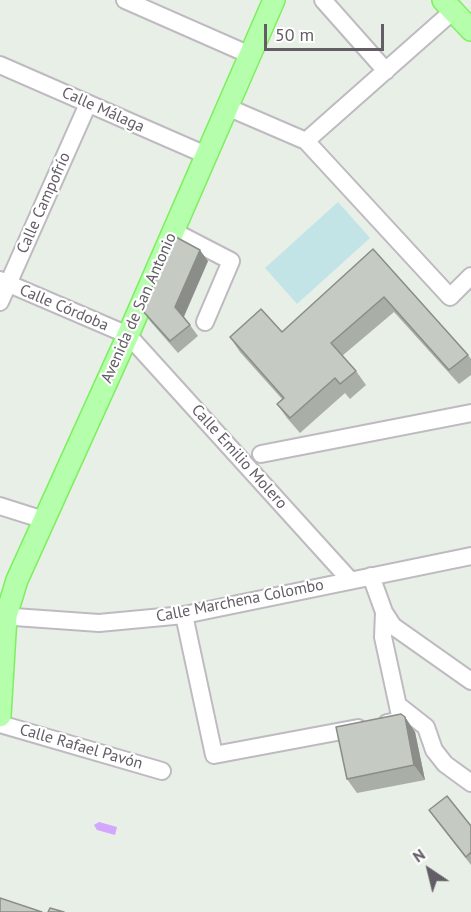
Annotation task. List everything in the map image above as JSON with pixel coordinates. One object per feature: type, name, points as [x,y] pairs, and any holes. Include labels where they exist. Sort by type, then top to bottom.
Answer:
[{"type":"main road","name":"Avenida de San Antonio","points":[[0,716],[3,616],[274,0]]},
{"type":"main road","points":[[448,6],[471,30]]},
{"type":"street","points":[[125,0],[250,55]]},
{"type":"street","points":[[323,0],[386,71]]},
{"type":"street","points":[[306,141],[386,71],[448,6]]},
{"type":"street","name":"Calle Málaga","points":[[0,65],[206,155]]},
{"type":"street","name":"Calle Campofrío","points":[[0,302],[4,282],[88,104]]},
{"type":"street","points":[[227,107],[306,141],[450,297],[471,276]]},
{"type":"street","points":[[173,231],[231,261],[205,322]]},
{"type":"street","name":"Calle Córdoba","points":[[4,282],[128,335]]},
{"type":"street","name":"Calle Emilio Molero","points":[[128,335],[350,580]]},
{"type":"street","points":[[261,454],[471,413]]},
{"type":"street","points":[[0,506],[44,520]]},
{"type":"street","name":"Calle Marchena Colombo","points":[[3,616],[99,623],[184,615],[471,556]]},
{"type":"street","points":[[371,576],[384,612],[393,626],[471,681]]},
{"type":"street","points":[[384,612],[383,637],[399,713]]},
{"type":"street","points":[[184,615],[214,755],[399,713],[426,727],[434,750],[445,764],[471,783]]},
{"type":"street","name":"Calle Rafael Pavón","points":[[0,724],[162,771]]},
{"type":"shaded area","points":[[338,202],[370,238],[297,304],[265,268]]},
{"type":"shaded area","points":[[99,822],[117,827],[115,835],[97,830],[94,825]]},
{"type":"building","points":[[174,236],[200,250],[175,307],[190,325],[170,341],[142,310]]},
{"type":"building","points":[[373,249],[468,355],[449,370],[384,297],[331,343],[356,371],[340,384],[335,378],[290,418],[277,404],[284,398],[230,337],[261,309],[282,332]]},
{"type":"building","points":[[401,714],[405,717],[414,765],[347,779],[336,727]]},
{"type":"building","points":[[447,796],[471,826],[471,854],[466,857],[429,810]]},
{"type":"building","points":[[0,898],[42,912],[0,912]]},
{"type":"building","points":[[50,908],[64,912],[48,912]]}]
